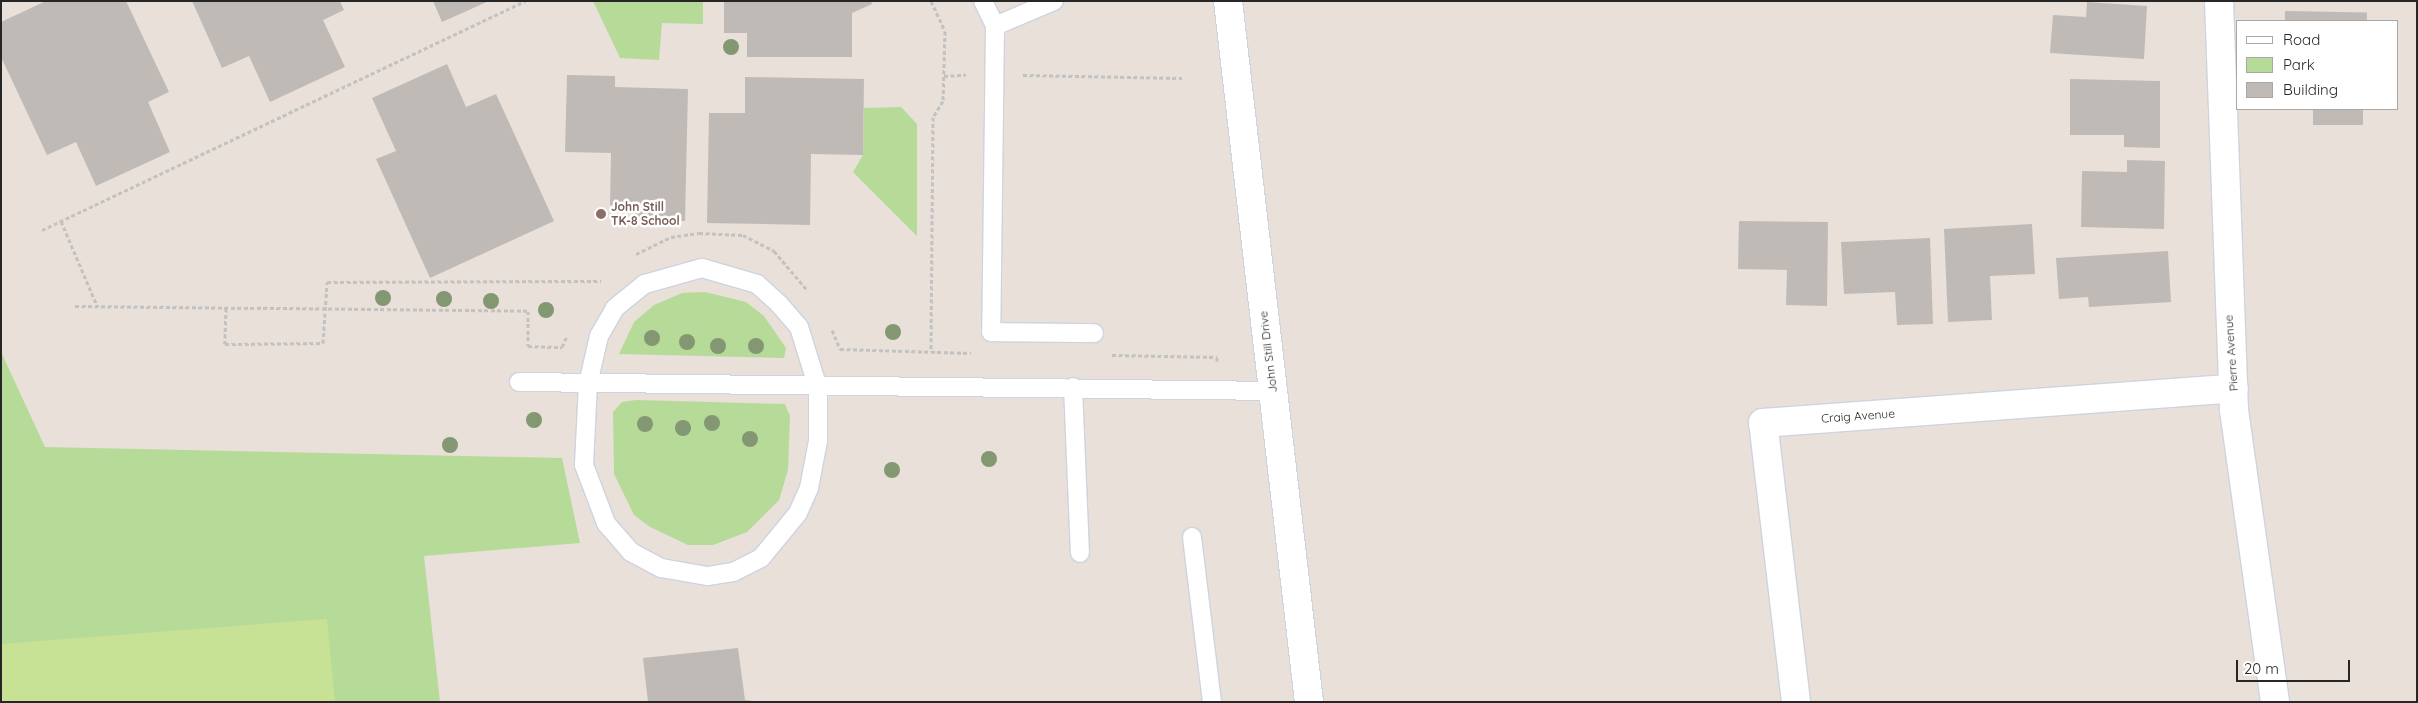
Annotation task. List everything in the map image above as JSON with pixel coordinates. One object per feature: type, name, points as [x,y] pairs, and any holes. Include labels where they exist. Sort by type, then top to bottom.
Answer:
[{"type":"street","name":"John Still Drive","points":[[1228,1],[1309,702]]},
{"type":"street","name":"Pierre Avenue","points":[[2219,1],[2222,168],[2234,388],[2251,552],[2275,702]]},
{"type":"street","name":"Craig Avenue","points":[[1796,702],[1763,423],[2234,388]]},
{"type":"lane","points":[[983,1],[995,26],[991,332],[1094,333]]},
{"type":"lane","points":[[995,26],[1054,1]]},
{"type":"lane","points":[[702,268],[757,284],[779,304],[799,327],[818,388],[818,441],[809,488],[798,513],[761,558],[733,572],[707,576],[645,562],[606,522],[584,465],[588,384],[600,336],[615,308],[645,284],[702,268]]},
{"type":"lane","points":[[519,382],[818,388],[1073,387],[1273,391]]},
{"type":"lane","points":[[1073,387],[1080,553]]},
{"type":"lane","points":[[1192,537],[1212,702]]},
{"type":"path","points":[[42,230],[526,1]]},
{"type":"path","points":[[930,1],[945,31],[943,101],[933,117],[931,351]]},
{"type":"path","points":[[944,76],[1182,78]]},
{"type":"path","points":[[61,221],[97,306]]},
{"type":"path","points":[[226,308],[225,344],[323,344],[327,282],[602,281]]},
{"type":"green space","points":[[593,1],[703,1],[703,24],[662,23],[659,60],[620,58]]},
{"type":"green space","points":[[901,107],[917,124],[917,236],[853,172],[863,155],[864,108]]},
{"type":"green space","points":[[705,292],[746,302],[764,316],[786,348],[784,358],[619,354],[634,322],[654,305],[682,293]]},
{"type":"green space","points":[[1,352],[45,447],[562,458],[580,543],[424,556],[440,702],[1,702]]},
{"type":"green space","points":[[636,400],[785,404],[790,416],[788,470],[779,500],[747,532],[713,545],[688,545],[650,527],[634,515],[614,474],[613,412],[622,402]]},
{"type":"green space","points":[[327,619],[335,702],[1,702],[1,644]]},
{"type":"building","points":[[46,1],[126,1],[169,92],[148,102],[170,152],[96,186],[76,142],[47,155],[1,57],[1,22]]},
{"type":"building","points":[[192,1],[340,1],[344,10],[323,20],[345,67],[270,102],[249,56],[222,68]]},
{"type":"building","points":[[433,1],[489,1],[442,22]]},
{"type":"building","points":[[724,1],[871,1],[872,4],[852,13],[852,57],[747,57],[747,33],[724,33]]},
{"type":"building","points":[[2087,2],[2147,6],[2144,59],[2050,53],[2053,15],[2086,17]]},
{"type":"building","points":[[2285,11],[2367,12],[2367,20],[2285,20]]},
{"type":"building","points":[[447,64],[466,107],[496,94],[554,221],[430,278],[376,159],[396,151],[372,98]]},
{"type":"building","points":[[567,75],[615,76],[615,87],[688,89],[685,221],[633,220],[633,206],[610,205],[611,153],[565,152]]},
{"type":"building","points":[[745,77],[864,79],[863,155],[811,154],[810,225],[707,223],[709,113],[745,113]]},
{"type":"building","points":[[2070,79],[2160,81],[2160,148],[2124,147],[2124,135],[2070,135]]},
{"type":"building","points":[[2313,110],[2363,110],[2363,125],[2313,125]]},
{"type":"building","points":[[2127,160],[2165,161],[2164,229],[2081,227],[2082,171],[2127,172]]},
{"type":"building","points":[[1739,221],[1828,222],[1827,306],[1786,305],[1787,270],[1738,269]]},
{"type":"building","points":[[2032,224],[2035,274],[1990,276],[1992,320],[1948,322],[1944,229]]},
{"type":"building","points":[[1930,238],[1933,324],[1897,325],[1895,292],[1844,294],[1841,242]]},
{"type":"building","points":[[2168,251],[2171,302],[2089,307],[2088,297],[2059,299],[2056,258]]},
{"type":"building","points":[[738,648],[745,700],[764,702],[648,702],[643,658]]},
{"type":"place","name":"John Still TK-8 School","points":[[601,214]]}]
